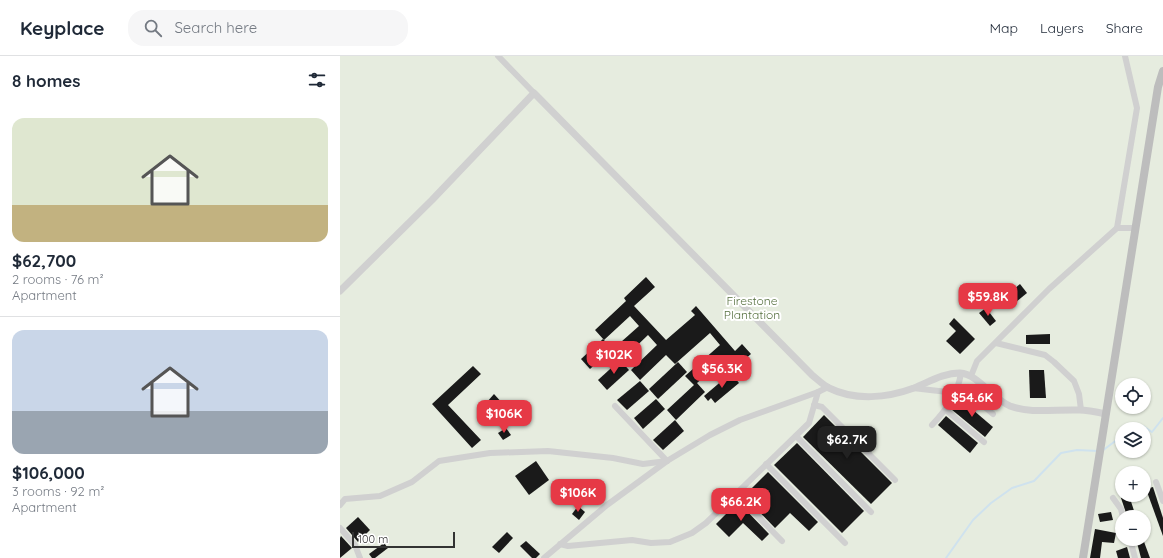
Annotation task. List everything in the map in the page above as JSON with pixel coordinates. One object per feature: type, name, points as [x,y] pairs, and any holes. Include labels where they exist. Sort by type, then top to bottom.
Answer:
[{"type":"main road","points":[[1083,558],[1158,87],[1163,71]]},
{"type":"street","points":[[498,56],[812,375],[828,387],[845,395],[870,398],[913,388],[945,374],[961,373],[971,376],[999,400],[1009,406],[1025,410],[1081,410],[1106,414]]},
{"type":"street","points":[[971,376],[977,362],[1049,289],[1117,228],[1138,108],[1125,56]]},
{"type":"street","points":[[340,291],[432,200],[534,93]]},
{"type":"street","points":[[1117,228],[1135,228]]},
{"type":"street","points":[[996,343],[1045,355],[1054,362],[1074,381],[1079,394],[1081,410]]},
{"type":"street","points":[[932,425],[946,410],[956,393],[961,373]]},
{"type":"street","points":[[544,558],[607,505],[667,461],[710,435],[740,420],[828,387]]},
{"type":"street","points":[[913,388],[972,396],[993,414]]},
{"type":"street","points":[[560,544],[568,546],[632,540],[652,543],[670,542],[692,533],[706,523],[809,423],[818,392]]},
{"type":"street","points":[[814,405],[822,407],[895,480]]},
{"type":"street","points":[[615,406],[667,461]]},
{"type":"street","points":[[946,410],[984,442]]},
{"type":"street","points":[[796,436],[871,512]]},
{"type":"street","points":[[340,505],[345,500],[380,496],[412,482],[439,461],[490,453],[548,452],[613,458],[643,464],[667,461]]},
{"type":"street","points":[[766,464],[845,544]]},
{"type":"street","points":[[1156,482],[1163,501]]},
{"type":"street","points":[[736,494],[782,540]]},
{"type":"street","points":[[1113,498],[1121,510]]},
{"type":"street","points":[[340,528],[355,545],[360,558]]},
{"type":"street","points":[[1132,546],[1135,558]]},
{"type":"green space","name":"Firestone Plantation","points":[[340,56],[1163,56],[1163,558],[340,558]]},
{"type":"building","points":[[646,277],[655,287],[634,306],[666,340],[695,315],[691,311],[696,306],[735,351],[742,344],[751,354],[728,374],[719,363],[697,383],[705,392],[676,420],[667,410],[694,385],[685,376],[720,345],[710,333],[675,364],[666,355],[640,380],[631,370],[657,345],[648,335],[622,360],[612,350],[639,326],[630,316],[604,340],[595,330],[626,301],[624,298]]},
{"type":"building","points":[[1020,284],[1027,293],[1016,302],[1009,293]]},
{"type":"building","points":[[986,308],[996,321],[990,326],[979,313]]},
{"type":"building","points":[[954,318],[975,339],[960,354],[946,341],[956,331],[949,324]]},
{"type":"building","points":[[1050,334],[1050,344],[1026,344],[1026,335]]},
{"type":"building","points":[[603,339],[612,349],[590,369],[581,359]]},
{"type":"building","points":[[620,360],[629,370],[607,390],[598,380]]},
{"type":"building","points":[[678,362],[687,372],[658,399],[649,389]]},
{"type":"building","points":[[473,366],[481,374],[448,405],[481,440],[472,448],[432,404]]},
{"type":"building","points":[[1029,370],[1044,370],[1046,398],[1030,398]]},
{"type":"building","points":[[731,373],[739,383],[715,403],[711,398],[708,401],[704,396]]},
{"type":"building","points":[[640,381],[649,391],[627,410],[617,400]]},
{"type":"building","points":[[494,394],[513,415],[505,422],[487,402]]},
{"type":"building","points":[[959,398],[993,427],[985,437],[951,409]]},
{"type":"building","points":[[656,399],[665,409],[643,429],[634,418]]},
{"type":"building","points":[[824,415],[892,483],[871,504],[803,437]]},
{"type":"building","points":[[946,416],[978,443],[970,453],[938,425]]},
{"type":"building","points":[[675,420],[684,431],[663,450],[653,440]]},
{"type":"building","points":[[506,428],[511,435],[503,440],[498,433]]},
{"type":"building","points":[[797,443],[864,511],[842,533],[774,465]]},
{"type":"building","points":[[536,461],[549,480],[529,495],[515,476]]},
{"type":"building","points":[[768,472],[818,522],[809,531],[790,513],[775,528],[744,496]]},
{"type":"building","points":[[1153,487],[1163,518],[1163,536],[1151,502],[1151,488]]},
{"type":"building","points":[[738,502],[769,534],[762,541],[743,523],[729,537],[716,524]]},
{"type":"building","points":[[1122,502],[1131,502],[1134,510],[1125,510]]},
{"type":"building","points":[[578,506],[585,512],[579,520],[572,514]]},
{"type":"building","points":[[1111,512],[1113,520],[1100,522],[1098,514]]},
{"type":"building","points":[[358,517],[370,530],[358,542],[346,528]]},
{"type":"building","points":[[1095,529],[1115,533],[1114,543],[1102,542],[1100,558],[1090,558]]},
{"type":"building","points":[[507,532],[513,538],[499,553],[492,547]]},
{"type":"building","points":[[341,536],[352,548],[340,558],[340,538]]},
{"type":"building","points":[[526,541],[540,554],[536,558],[532,558],[520,546]]},
{"type":"building","points":[[384,543],[388,548],[375,558],[372,558],[369,554]]},
{"type":"building","points":[[1138,546],[1146,546],[1150,558],[1141,558]]},
{"type":"building","points":[[1127,547],[1130,558],[1118,558],[1116,551]]},
{"type":"waterway","points":[[1151,431],[1163,418]]},
{"type":"waterway","points":[[1102,451],[1115,441]]},
{"type":"waterway","points":[[946,558],[973,520],[991,503],[1012,488],[1034,481],[1061,453],[1077,450],[1098,451]]}]
